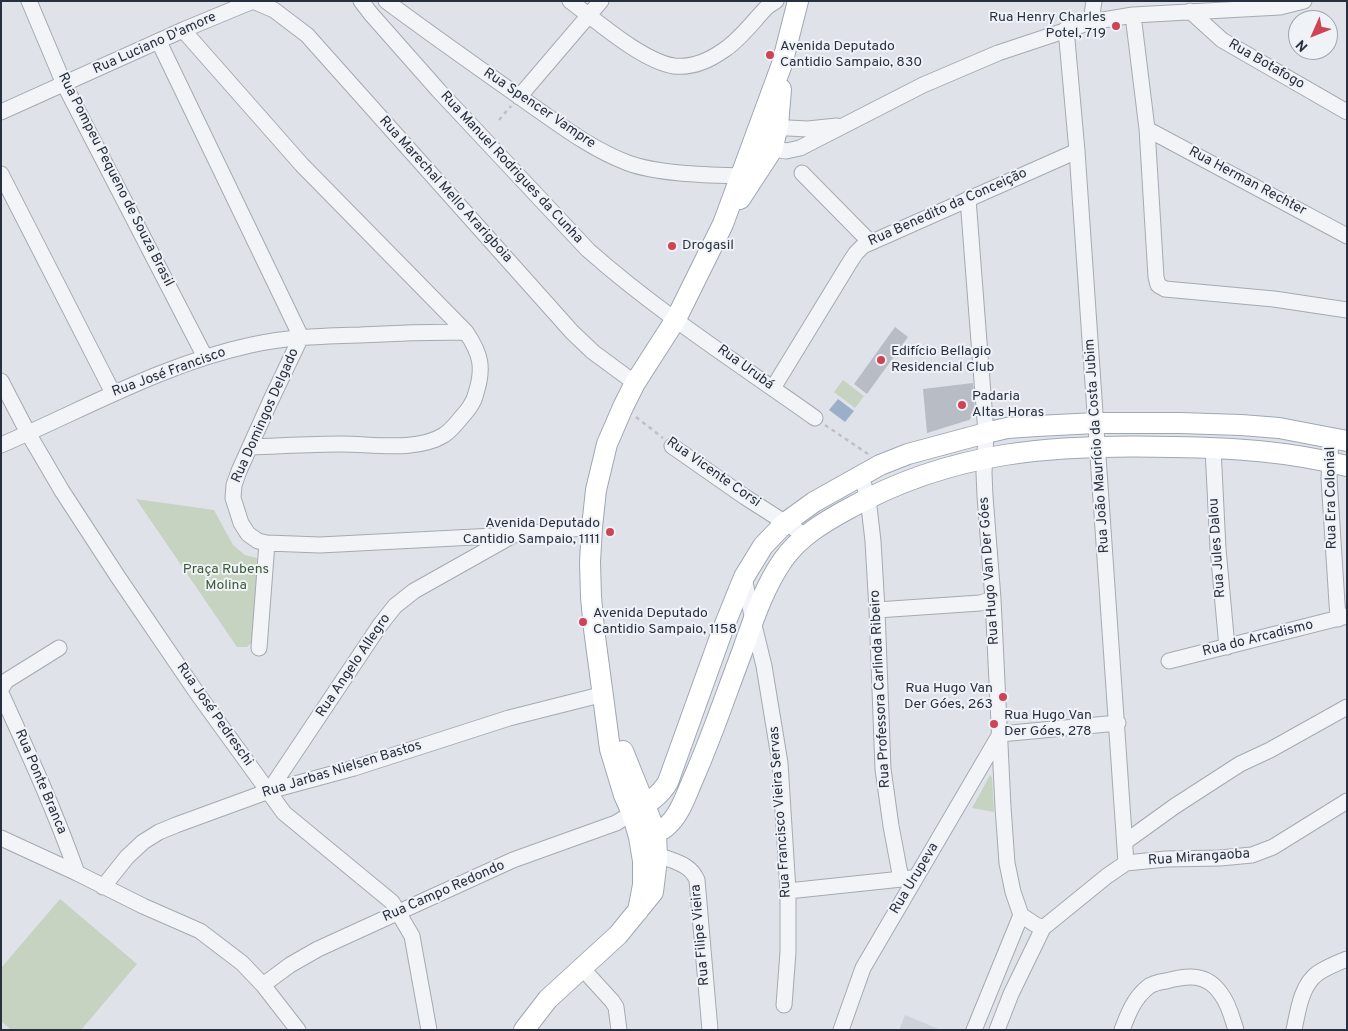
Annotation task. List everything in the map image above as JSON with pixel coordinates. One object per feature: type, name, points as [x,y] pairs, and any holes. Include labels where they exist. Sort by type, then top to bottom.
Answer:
[{"type":"main road","points":[[723,224],[782,64],[798,1]]},
{"type":"main road","points":[[653,892],[657,859],[639,809],[624,795],[610,749],[596,648],[591,597],[592,527],[601,465],[607,444],[636,383],[676,318],[723,224],[772,150],[778,126],[782,64]]},
{"type":"main road","points":[[639,809],[663,790],[668,782],[723,629],[744,577],[763,546],[785,523],[814,502],[880,465],[908,454],[986,433],[1027,426],[1096,423],[1241,425],[1279,428],[1339,439]]},
{"type":"main road","points":[[524,1030],[548,999],[618,935],[653,892],[666,858],[679,810],[704,754],[752,621],[784,559],[806,536],[824,523],[868,498],[914,478],[945,467],[1009,453],[1132,446],[1213,448],[1269,451],[1338,464]]},
{"type":"main road","points":[[647,835],[669,824],[679,810]]},
{"type":"main road","points":[[638,911],[643,885],[647,835]]},
{"type":"street","name":"Rua Pompeu Pequeno de Souza Brasil","points":[[29,1],[64,84],[205,357]]},
{"type":"street","name":"Rua Luciano D'amore","points":[[1,112],[183,30],[253,1]]},
{"type":"street","name":"Rua Marechal Mello Ararigboia","points":[[253,1],[274,10],[307,35],[572,332],[593,352],[636,383]]},
{"type":"street","name":"Rua Manuel Rodrigues da Cunha","points":[[361,1],[439,92],[561,223],[610,269],[676,318]]},
{"type":"street","name":"Rua Spencer Vampre","points":[[386,1],[519,97],[583,141],[607,154],[630,163],[672,171],[740,176]]},
{"type":"street","points":[[570,1],[653,60],[675,66],[694,65],[726,49],[768,6],[776,1]]},
{"type":"street","points":[[519,97],[601,1]]},
{"type":"street","points":[[1091,22],[1094,1]]},
{"type":"street","points":[[844,126],[808,129],[778,126],[755,136],[772,150],[786,151],[800,148],[844,126],[931,81],[998,53],[1091,22],[1133,14],[1190,11],[1228,5],[1280,7],[1304,1]]},
{"type":"street","name":"Rua Botafogo","points":[[1190,11],[1222,40],[1347,112]]},
{"type":"street","points":[[1133,14],[1147,129],[1158,285],[1165,289],[1274,299],[1347,310]]},
{"type":"street","name":"Rua João Maurício da Costa Jubim","points":[[1066,29],[1077,151],[1118,723],[1126,863]]},
{"type":"street","points":[[183,30],[302,165],[466,332],[480,358],[479,383],[475,398],[468,411],[444,435],[428,442],[403,446],[342,444],[250,447]]},
{"type":"street","name":"Rua Domingos Delgado","points":[[159,42],[301,337],[234,485],[233,498],[241,523],[248,534],[258,541],[267,543],[320,545],[513,536],[592,527]]},
{"type":"street","name":"Rua Herman Rechter","points":[[1147,129],[1347,236]]},
{"type":"street","name":"Rua Benedito da Conceição","points":[[773,388],[856,253],[870,242],[1077,151]]},
{"type":"street","points":[[802,173],[870,242]]},
{"type":"street","points":[[1,174],[113,393]]},
{"type":"street","name":"Rua Hugo Van Der Góes","points":[[968,199],[986,433],[985,496],[994,599],[1002,807],[1007,863],[1013,892],[1021,915]]},
{"type":"street","name":"Rua Urubá","points":[[676,318],[815,418]]},
{"type":"street","name":"Rua José Francisco","points":[[1,444],[113,393],[205,357],[251,345],[301,337],[466,332]]},
{"type":"street","name":"Rua José Pedreschi","points":[[1,381],[28,433],[62,491],[118,577],[197,692],[284,813],[392,902],[399,912],[412,936],[429,1030]]},
{"type":"street","name":"Rua Era Colonial","points":[[1339,439],[1335,585],[1342,618]]},
{"type":"street","name":"Rua Vicente Corsi","points":[[672,446],[806,536]]},
{"type":"street","name":"Rua Jules Dalou","points":[[1213,448],[1218,549],[1227,647]]},
{"type":"street","name":"Rua Professora Carlinda Ribeiro","points":[[861,476],[868,498],[877,610],[883,769],[891,826],[908,879]]},
{"type":"street","name":"Rua Angelo Allegro","points":[[268,791],[380,625],[395,606],[414,591],[513,536]]},
{"type":"street","points":[[259,648],[267,543]]},
{"type":"street","name":"Rua Francisco Vieira Servas","points":[[744,577],[752,621],[764,666],[776,734],[782,789],[788,891],[788,952],[784,1005]]},
{"type":"street","points":[[877,610],[980,603],[994,599]]},
{"type":"street","name":"Rua do Arcadismo","points":[[1169,661],[1342,618]]},
{"type":"street","points":[[1,689],[6,681],[59,648]]},
{"type":"street","name":"Rua Ponte Branca","points":[[1,693],[48,798],[77,872]]},
{"type":"street","name":"Rua Jarbas Nielsen Bastos","points":[[103,887],[143,842],[159,832],[268,791],[354,768],[509,718],[604,697]]},
{"type":"street","points":[[1125,842],[1169,810],[1240,764],[1270,750],[1347,707]]},
{"type":"street","points":[[1000,734],[1118,723]]},
{"type":"street","name":"Rua Urupeva","points":[[841,1030],[863,968],[908,879],[1000,734]]},
{"type":"street","name":"Rua Mirangaoba","points":[[1126,863],[1252,855],[1273,847],[1347,801]]},
{"type":"street","name":"Rua Campo Redondo","points":[[263,985],[290,965],[318,949],[513,860],[616,822],[639,809]]},
{"type":"street","points":[[1,838],[200,931],[242,963],[263,985],[298,1030]]},
{"type":"street","name":"Rua Filipe Vieira","points":[[666,858],[688,867],[694,873],[697,880],[710,1030]]},
{"type":"street","points":[[997,1030],[1011,994],[1043,928],[1126,863]]},
{"type":"street","points":[[788,891],[908,879]]},
{"type":"street","points":[[974,1030],[1021,915],[1043,928]]},
{"type":"street","points":[[1294,1030],[1305,989],[1312,978],[1324,969],[1347,959]]},
{"type":"street","points":[[582,968],[616,1007],[619,1030]]},
{"type":"street","points":[[1122,1030],[1133,1004],[1147,988],[1154,984],[1184,976],[1195,976],[1215,986],[1226,1002],[1236,1030]]},
{"type":"path","points":[[499,120],[519,97]]},
{"type":"path","name":"Rua Vicente Corsi","points":[[623,407],[672,446]]},
{"type":"path","points":[[815,418],[880,465]]},
{"type":"shaded area","points":[[905,1015],[941,1030],[899,1030]]},
{"type":"green space","points":[[843,380],[864,396],[855,408],[834,392]]},
{"type":"green space","name":"Praça Rubens Molina","points":[[136,499],[214,510],[233,545],[245,555],[257,558],[255,639],[247,647],[237,647]]},
{"type":"green space","points":[[990,775],[992,778],[994,812],[972,808]]},
{"type":"green space","points":[[60,899],[137,964],[81,1030],[11,1030],[1,1021],[1,968]]},
{"type":"water","points":[[838,399],[854,411],[845,422],[829,410]]},
{"type":"building","name":"Edifício Bellagio Residencial Club","points":[[895,327],[908,337],[867,394],[854,384]]},
{"type":"building","points":[[973,383],[975,412],[972,417],[969,420],[927,433],[923,389]]},
{"type":"place","name":"Rua Henry Charles Potel, 719","points":[[1116,26]]},
{"type":"place","name":"Avenida Deputado Cantidio Sampaio, 830","points":[[770,55]]},
{"type":"place","name":"Drogasil","points":[[672,246]]},
{"type":"place","name":"Edifício Bellagio Residencial Club","points":[[881,360]]},
{"type":"place","name":"Padaria Altas Horas","points":[[962,405]]},
{"type":"place","name":"Avenida Deputado Cantidio Sampaio, 1111","points":[[610,532]]},
{"type":"place","name":"Avenida Deputado Cantidio Sampaio, 1158","points":[[583,622]]},
{"type":"place","name":"Rua Hugo Van Der Góes, 263","points":[[1003,697]]},
{"type":"place","name":"Rua Hugo Van Der Góes, 278","points":[[994,724]]}]
